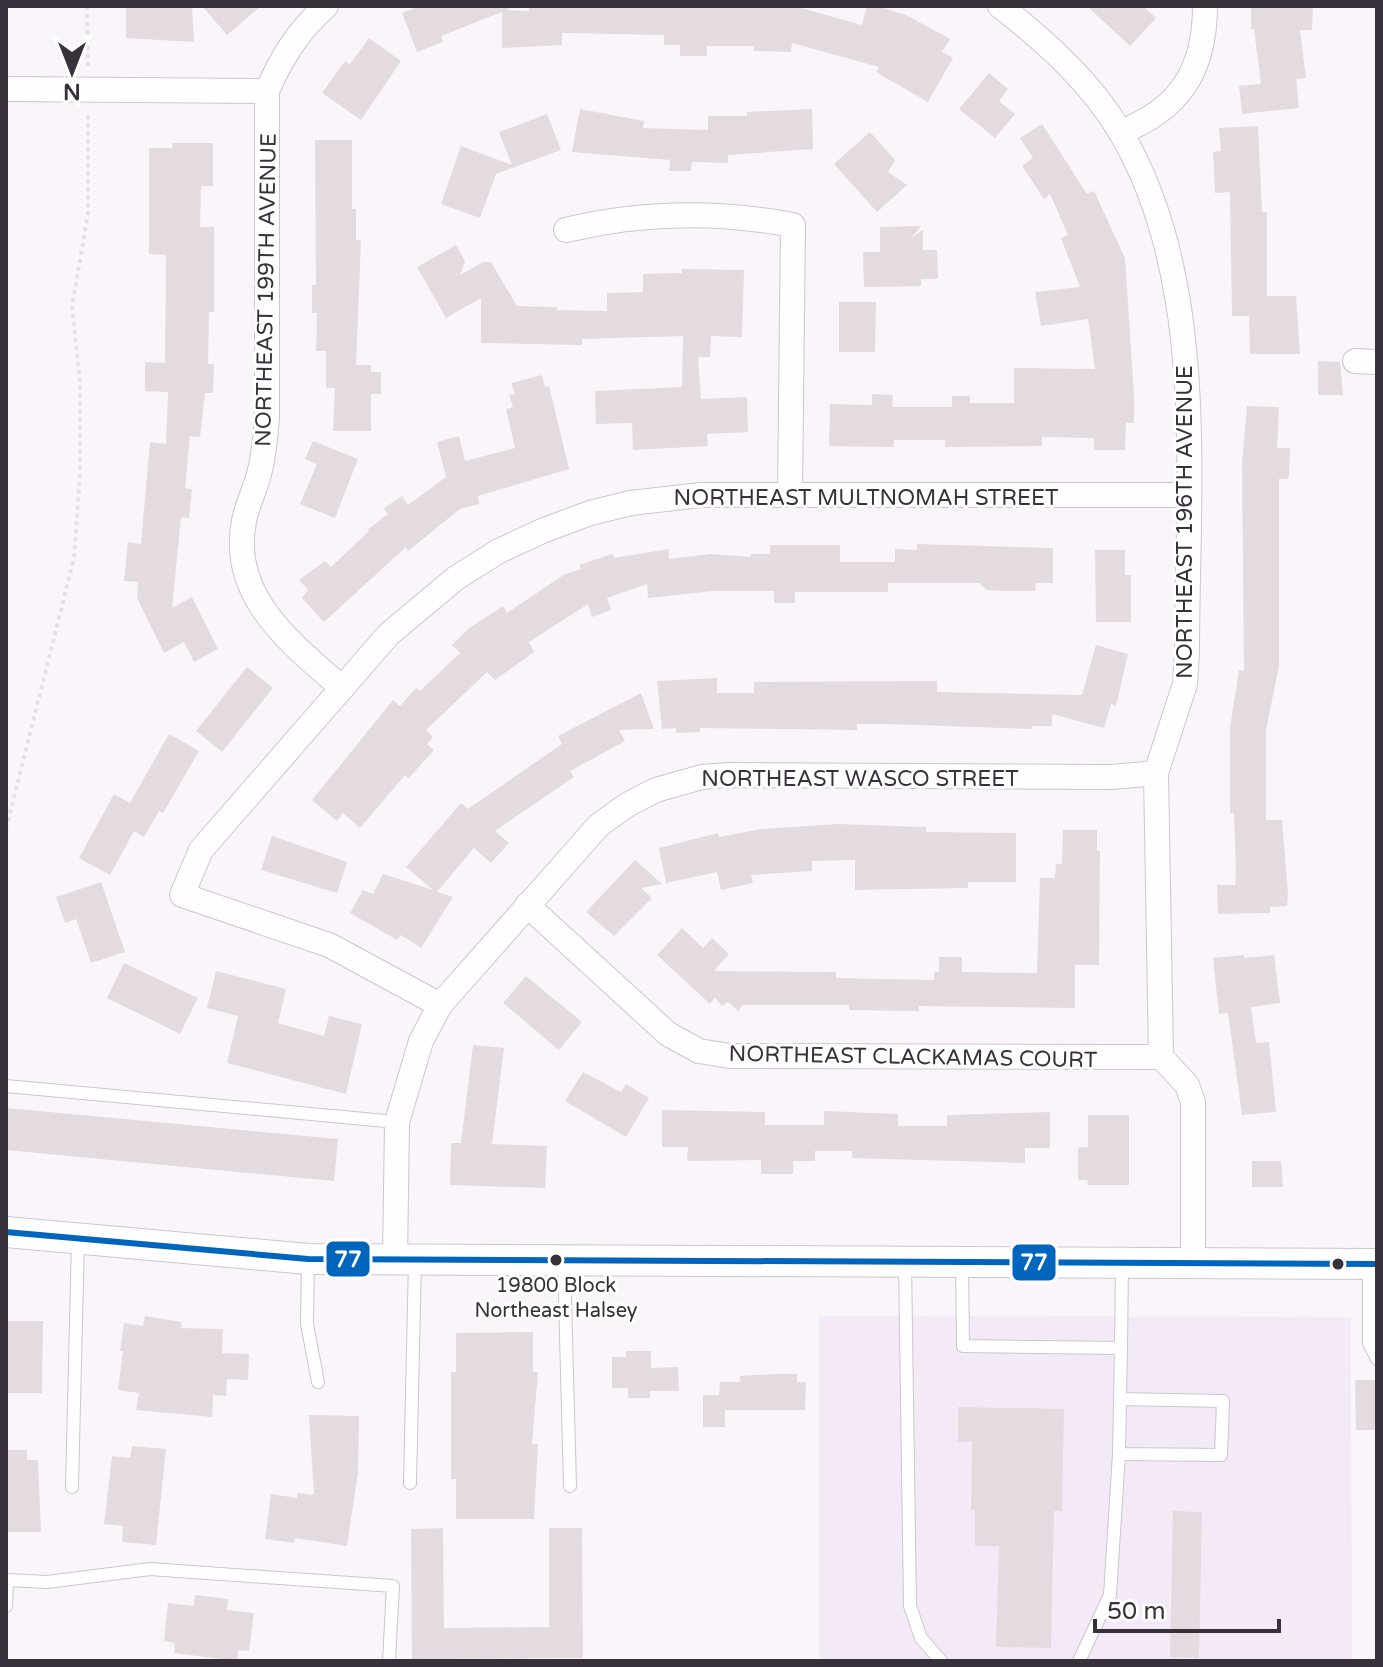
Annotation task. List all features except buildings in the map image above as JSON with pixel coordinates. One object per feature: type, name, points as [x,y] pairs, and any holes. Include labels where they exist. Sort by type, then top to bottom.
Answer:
[{"type":"street","points":[[6,89],[267,91],[284,53],[306,24],[326,6]]},
{"type":"street","name":"NORTHEAST 196TH AVENUE","points":[[1000,6],[1041,38],[1084,83],[1121,132],[1147,187],[1166,242],[1183,350],[1188,495],[1185,684],[1156,773],[1161,1057]]},
{"type":"street","points":[[1121,132],[1159,114],[1187,83],[1200,52],[1205,6]]},
{"type":"street","name":"NORTHEAST 199TH AVENUE","points":[[267,91],[267,419],[264,454],[244,521],[245,567],[253,594],[266,617],[342,688]]},
{"type":"street","points":[[566,230],[620,217],[750,217],[793,225],[790,494]]},
{"type":"street","name":"NORTHEAST MULTNOMAH STREET","points":[[440,1005],[302,934],[182,895],[201,850],[389,634],[419,606],[499,551],[590,513],[644,501],[701,495],[1188,495]]},
{"type":"street","name":"NORTHEAST WASCO STREET","points":[[405,1260],[397,1122],[421,1041],[440,1005],[608,818],[656,790],[702,777],[1112,777],[1156,773]]},
{"type":"street","name":"NORTHEAST CLACKAMAS COURT","points":[[527,905],[668,1034],[699,1051],[730,1056],[1161,1057]]},
{"type":"street","points":[[1161,1057],[1187,1085],[1193,1102],[1193,1263]]},
{"type":"street","points":[[6,1232],[308,1259],[1373,1264]]},
{"type":"lane","points":[[6,1086],[397,1122]]},
{"type":"lane","points":[[72,1487],[78,1239]]},
{"type":"lane","points":[[308,1259],[307,1324],[318,1382]]},
{"type":"lane","points":[[405,1260],[410,1483]]},
{"type":"lane","points":[[564,1260],[570,1486]]},
{"type":"lane","points":[[905,1262],[910,1606],[921,1638],[941,1661]]},
{"type":"lane","points":[[962,1262],[963,1346],[1121,1348]]},
{"type":"lane","points":[[1079,1661],[1110,1595],[1119,1454],[1122,1263]]},
{"type":"lane","points":[[1373,1264],[1369,1343],[1377,1359]]},
{"type":"lane","points":[[1119,1454],[1221,1455],[1223,1401],[1120,1399]]},
{"type":"lane","points":[[6,1606],[6,1580],[47,1582],[150,1569],[393,1586],[389,1661]]},
{"type":"path","points":[[87,6],[88,65]]},
{"type":"path","points":[[6,829],[74,558],[80,473],[80,381],[72,306],[88,214],[88,116]]},
{"type":"shaded area","points":[[819,1316],[1351,1317],[1352,1661],[819,1661]]},
{"type":"transit line","name":"77","points":[[6,1232],[308,1259],[1377,1264]]},
{"type":"place","name":"19800 Block Northeast Halsey","points":[[556,1260]]}]
